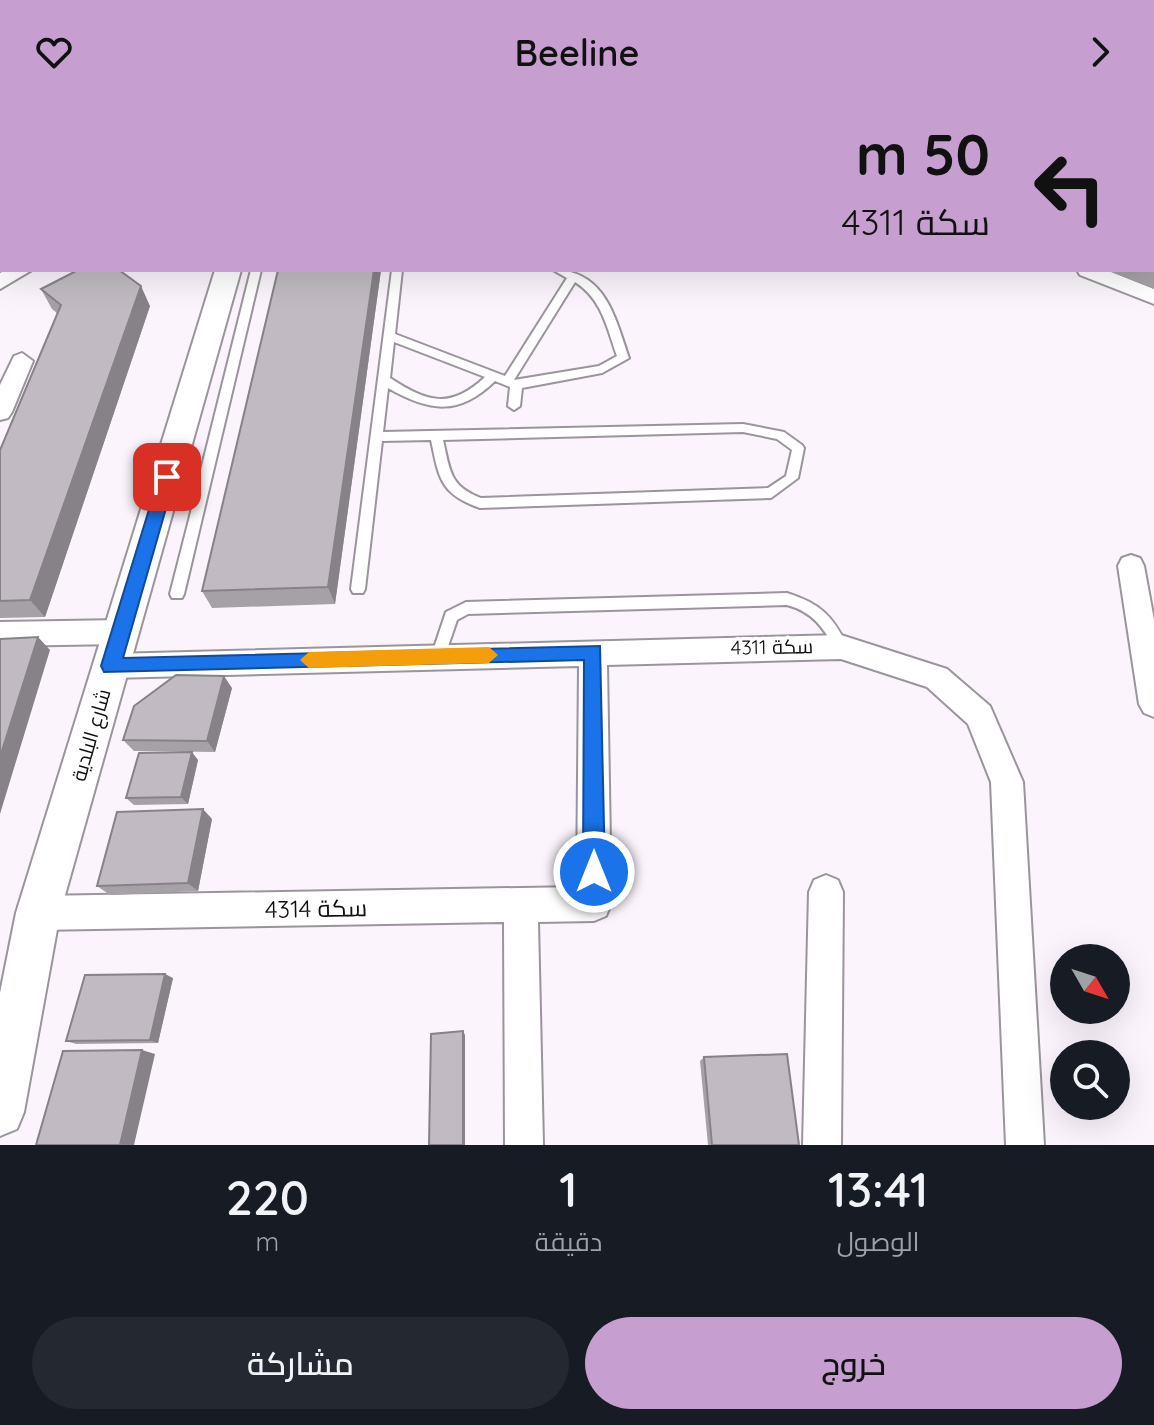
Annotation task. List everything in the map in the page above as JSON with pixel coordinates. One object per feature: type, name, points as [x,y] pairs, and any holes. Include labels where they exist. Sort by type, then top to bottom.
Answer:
[{"type":"street","points":[[0,282],[18,272]]},
{"type":"street","name":"شارع البلدية","points":[[0,1112],[8,1035],[38,913],[159,504],[215,368],[228,272]]},
{"type":"street","points":[[1092,272],[1154,297]]},
{"type":"street","points":[[0,412],[22,361]]},
{"type":"street","points":[[1131,566],[1154,704]]},
{"type":"street","name":"سكة 4311","points":[[0,634],[116,649],[438,657],[841,647],[937,678],[979,715],[1007,782],[1025,1145]]},
{"type":"street","name":"سكة 4314","points":[[38,913],[594,904],[593,652]]},
{"type":"street","points":[[822,1145],[826,892]]},
{"type":"street","points":[[521,906],[524,1145]]},
{"type":"lane","points":[[177,594],[198,503],[215,368],[255,272]]},
{"type":"lane","points":[[358,589],[397,272]]},
{"type":"lane","points":[[389,336],[512,384],[602,369],[623,358],[604,304],[591,284],[563,272]]},
{"type":"lane","points":[[514,406],[512,384],[574,276]]},
{"type":"lane","points":[[383,379],[410,395],[440,402],[461,402],[493,376]]},
{"type":"lane","points":[[376,437],[743,428],[780,435],[798,448],[792,478],[771,493],[480,503],[460,497],[449,488],[436,436]]},
{"type":"lane","points":[[159,504],[198,503]]},
{"type":"lane","points":[[438,657],[451,616],[466,608],[787,599],[811,605],[827,618],[841,647]]},
{"type":"building","points":[[74,272],[122,272],[141,286],[30,600],[0,601],[0,450],[61,305],[41,289]]},
{"type":"building","points":[[278,272],[374,272],[328,587],[202,591]]},
{"type":"building","points":[[38,637],[0,757],[0,639]]},
{"type":"building","points":[[176,675],[224,676],[207,741],[123,740],[134,706]]},
{"type":"building","points":[[192,752],[181,797],[126,798],[139,753]]},
{"type":"building","points":[[203,809],[188,883],[97,886],[117,812]]},
{"type":"building","points":[[165,974],[150,1040],[66,1041],[85,975]]},
{"type":"building","points":[[463,1031],[463,1145],[429,1145],[431,1034]]},
{"type":"building","points":[[142,1050],[120,1145],[36,1145],[63,1051]]},
{"type":"building","points":[[787,1054],[799,1145],[712,1145],[704,1057]]},
{"type":"slow traffic","points":[[309,660],[489,655]]},
{"type":"route","points":[[167,477],[111,666],[593,652],[594,872]]}]
